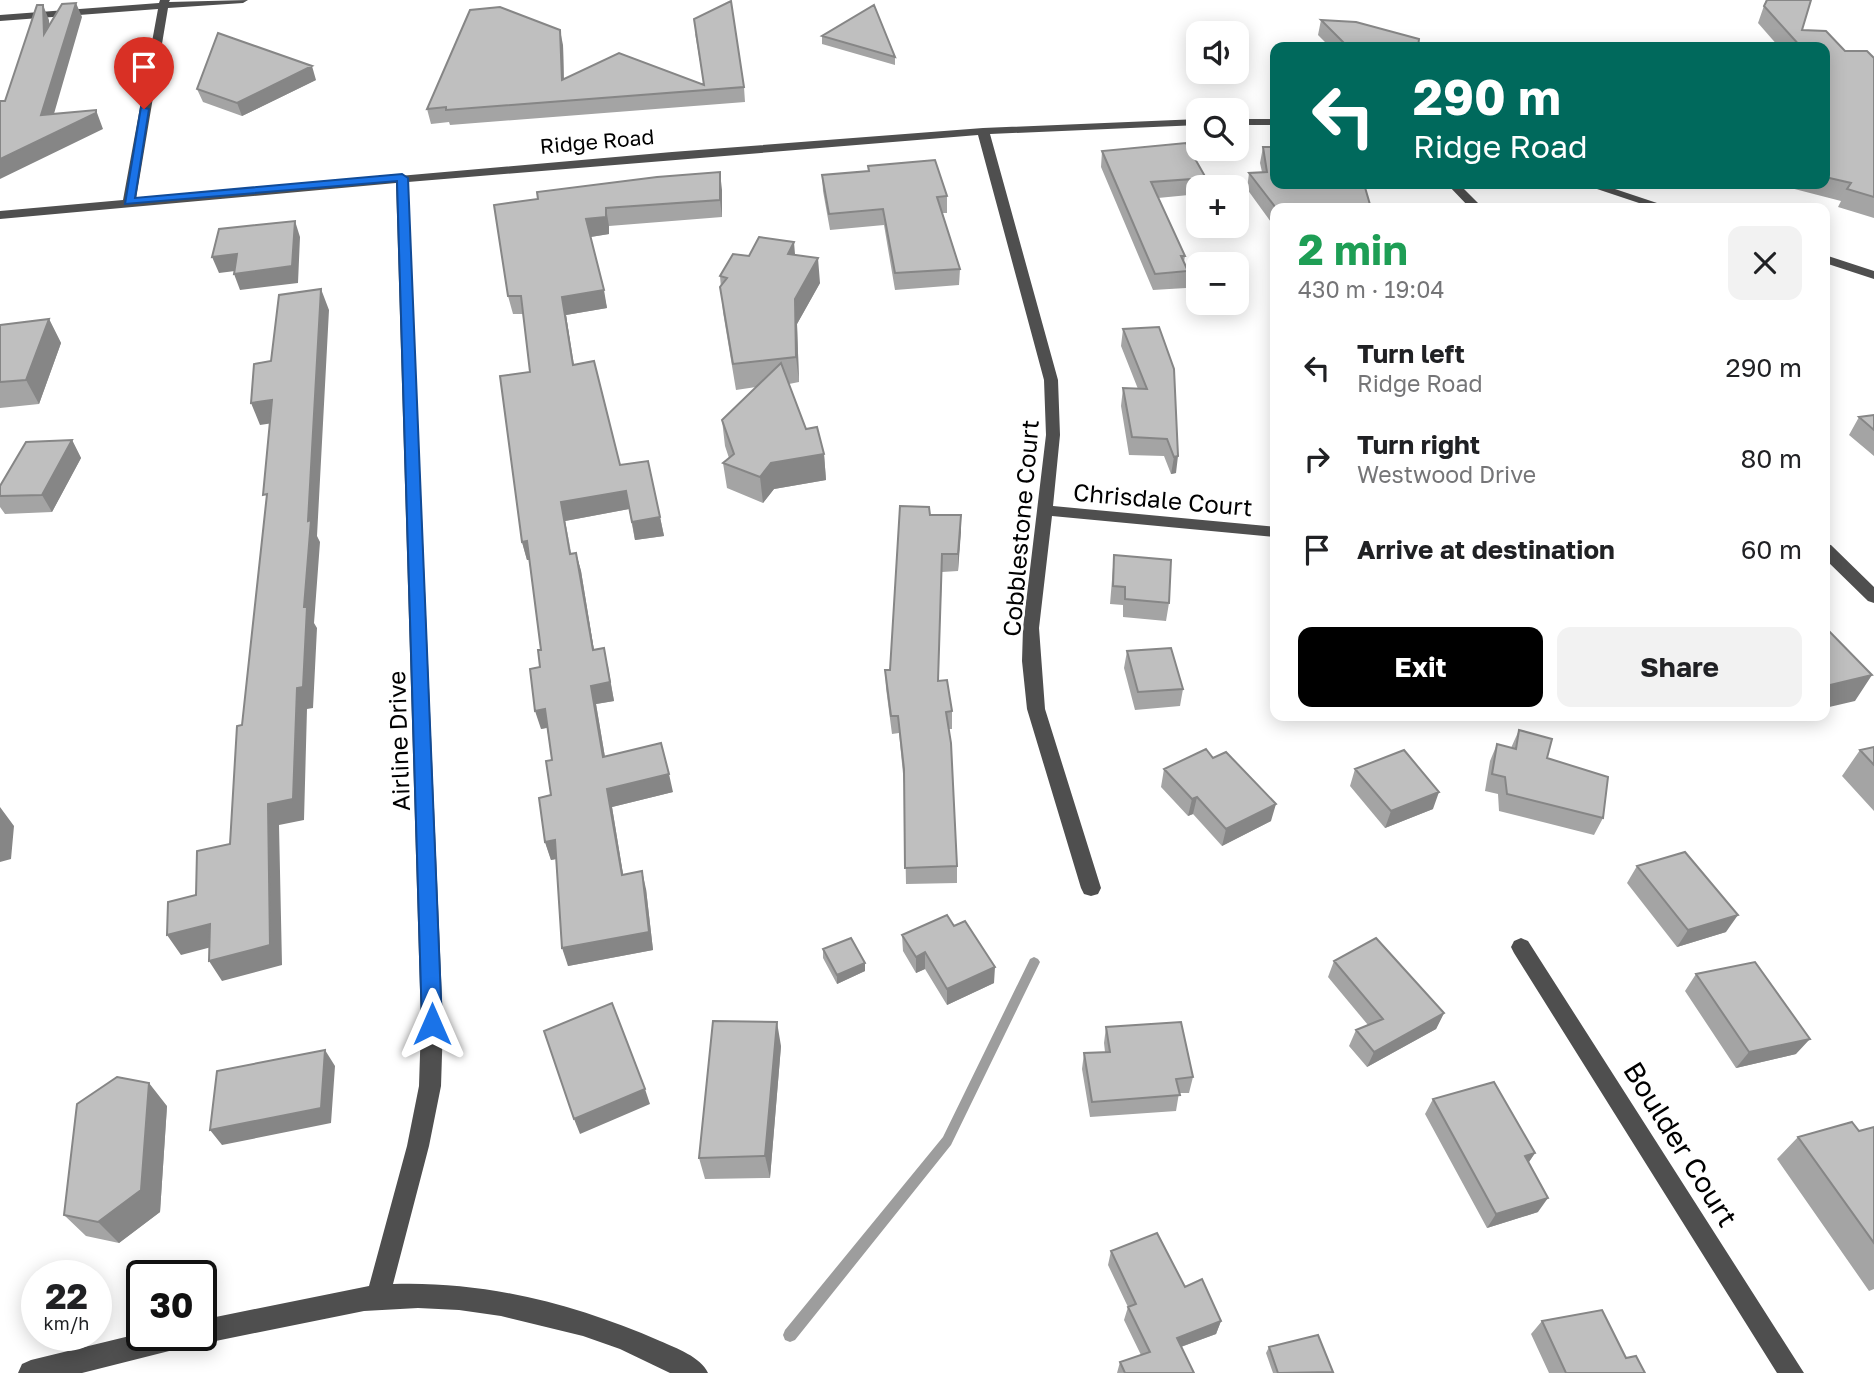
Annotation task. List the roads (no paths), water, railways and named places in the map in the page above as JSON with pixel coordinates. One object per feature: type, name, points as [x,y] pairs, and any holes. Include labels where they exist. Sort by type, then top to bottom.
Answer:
[{"type":"street","points":[[0,18],[164,2],[243,0]]},
{"type":"street","points":[[129,202],[164,2]]},
{"type":"street","points":[[1249,122],[1270,122]]},
{"type":"street","name":"Ridge Road","points":[[0,215],[402,178],[983,131],[1186,123]]},
{"type":"street","name":"Cobblestone Court","points":[[983,131],[1051,380],[1054,435],[1031,628],[1036,709],[1091,888]]},
{"type":"street","name":"Airline Drive","points":[[378,1297],[418,1146],[430,1086],[432,1024],[402,178]]},
{"type":"street","points":[[1457,189],[1472,203]]},
{"type":"street","points":[[1604,189],[1650,203]]},
{"type":"street","points":[[1830,261],[1874,275]]},
{"type":"street","name":"Chrisdale Court","points":[[1046,510],[1270,531]]},
{"type":"street","points":[[1830,555],[1874,597]]},
{"type":"street","name":"Boulder Court","points":[[1521,947],[1791,1373]]},
{"type":"street","points":[[217,1329],[378,1297],[433,1296],[559,1317],[637,1344],[695,1373]]},
{"type":"street","points":[[31,1373],[126,1350]]},
{"type":"waterway","points":[[790,1335],[947,1141],[1034,962]]}]
